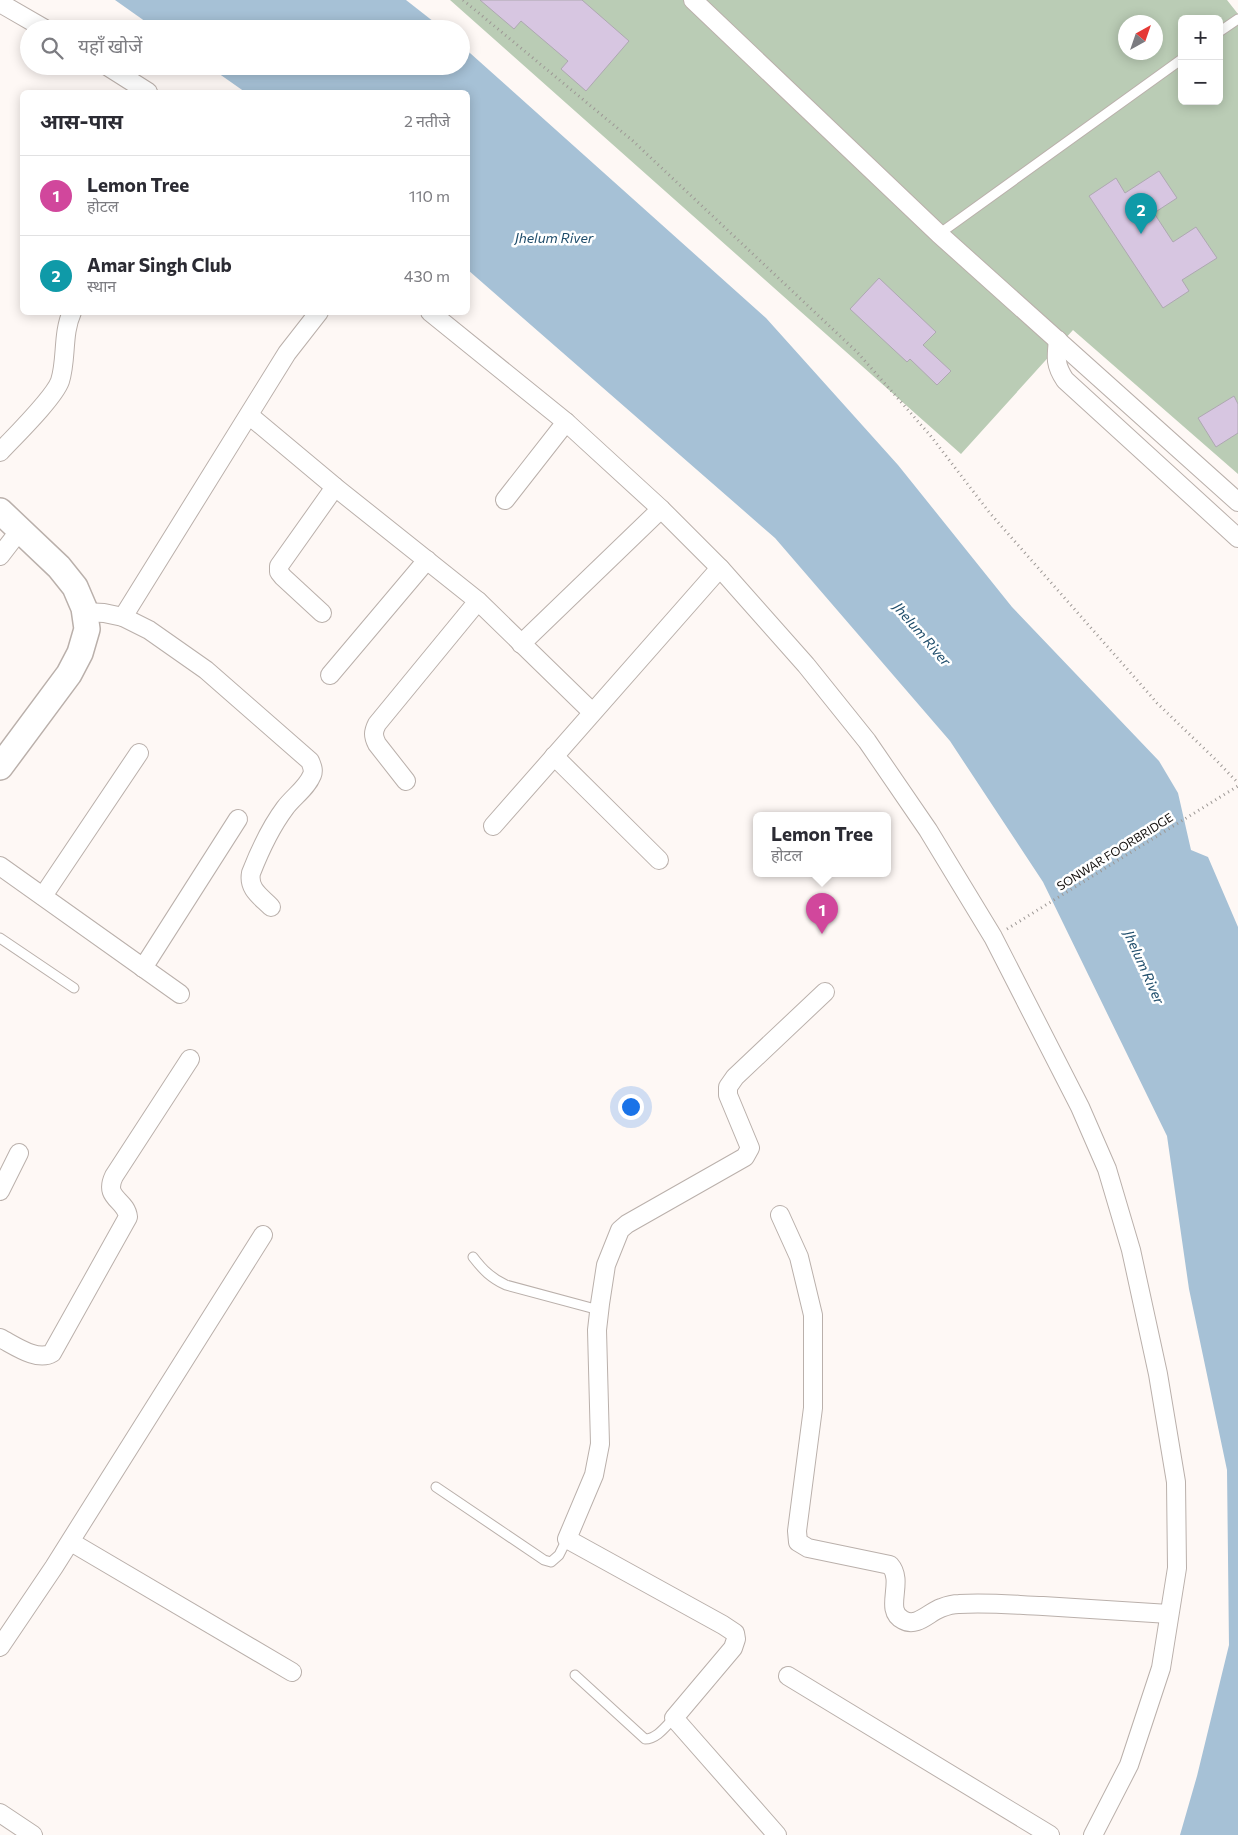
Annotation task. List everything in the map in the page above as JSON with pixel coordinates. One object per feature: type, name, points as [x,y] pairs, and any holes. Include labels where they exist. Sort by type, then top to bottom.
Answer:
[{"type":"main road","points":[[0,511],[59,568],[75,587],[84,612],[87,630],[80,653],[68,674],[0,767]]},
{"type":"street","points":[[692,0],[939,234],[1238,502]]},
{"type":"street","points":[[0,2],[30,20]]},
{"type":"street","points":[[121,75],[145,90]]},
{"type":"street","points":[[0,452],[50,396],[59,383],[64,364],[65,342],[71,315]]},
{"type":"street","points":[[123,617],[250,416],[287,353],[317,315]]},
{"type":"street","points":[[434,315],[566,422],[661,508],[720,568],[806,665],[867,741],[928,830],[993,937],[1080,1107],[1103,1160],[1130,1250],[1158,1374],[1176,1482],[1176,1568],[1161,1668],[1129,1765],[1093,1835]]},
{"type":"street","points":[[1058,340],[1057,369],[1065,380],[1238,538]]},
{"type":"street","points":[[250,416],[335,487],[478,601],[592,712]]},
{"type":"street","points":[[505,500],[566,422]]},
{"type":"street","points":[[322,613],[283,577],[279,572],[279,566],[335,487]]},
{"type":"street","points":[[521,644],[661,508]]},
{"type":"street","points":[[0,556],[20,530]]},
{"type":"street","points":[[330,675],[427,560]]},
{"type":"street","points":[[493,826],[720,568]]},
{"type":"street","points":[[406,782],[374,738],[374,731],[377,724],[478,601]]},
{"type":"street","points":[[84,612],[104,613],[123,617],[148,630],[206,670],[310,761],[313,774],[273,825],[251,873],[249,881],[251,887],[271,907]]},
{"type":"street","points":[[42,896],[139,753]]},
{"type":"street","points":[[554,756],[659,860]]},
{"type":"street","points":[[143,968],[238,819]]},
{"type":"street","points":[[0,866],[180,994]]},
{"type":"street","points":[[777,1835],[674,1718],[734,1648],[735,1633],[567,1539],[594,1475],[600,1444],[597,1330],[606,1265],[620,1230],[627,1224],[745,1157],[748,1153],[749,1144],[728,1095],[728,1088],[735,1077],[825,992]]},
{"type":"street","points":[[0,1338],[38,1355],[47,1356],[52,1354],[128,1217],[127,1212],[114,1198],[111,1191],[111,1182],[190,1058]]},
{"type":"street","points":[[0,1191],[19,1153]]},
{"type":"street","points":[[780,1215],[799,1257],[813,1315],[813,1408],[797,1531],[798,1542],[808,1548],[890,1565],[897,1577],[894,1608],[896,1615],[903,1621],[918,1621],[940,1608],[958,1604],[1004,1604],[1169,1614]]},
{"type":"street","points":[[0,1647],[71,1542],[263,1235]]},
{"type":"street","points":[[71,1542],[292,1672]]},
{"type":"street","points":[[788,1676],[1050,1835]]},
{"type":"street","points":[[0,1813],[33,1835]]},
{"type":"lane","points":[[1223,29],[1238,19]]},
{"type":"lane","points":[[939,234],[1181,60]]},
{"type":"lane","points":[[0,938],[74,988]]},
{"type":"lane","points":[[473,1257],[482,1270],[506,1285],[599,1310]]},
{"type":"lane","points":[[436,1487],[544,1560],[551,1562],[555,1560],[567,1539]]},
{"type":"lane","points":[[575,1675],[644,1739],[650,1739],[657,1735],[674,1718]]},
{"type":"path","points":[[463,0],[633,141],[857,352],[930,435],[989,512],[1157,704],[1238,784]]},
{"type":"path","name":"SONWAR FOORBRIDGE","points":[[1017,924],[1238,784]]},
{"type":"green space","points":[[450,0],[1227,0],[1238,14],[1238,474],[1073,330],[961,454]]},
{"type":"water","points":[[115,0],[406,0],[432,20],[143,20]]},
{"type":"water","name":"Jhelum River","points":[[470,53],[766,318],[898,465],[1012,607],[1159,761],[1178,793],[1191,850],[1208,857],[1238,927],[1238,1835],[1180,1835],[1197,1776],[1229,1645],[1227,1470],[1189,1289],[1167,1136],[1043,882],[950,741],[775,538],[470,272],[470,90],[242,90],[221,75],[470,75]]},
{"type":"building","points":[[480,0],[582,0],[629,41],[586,91],[561,69],[568,61],[521,21],[514,29]]},
{"type":"building","points":[[1159,171],[1177,198],[1154,213],[1173,242],[1196,227],[1217,258],[1182,280],[1189,291],[1163,308],[1089,196],[1116,178],[1125,193]]},
{"type":"building","points":[[879,278],[936,332],[923,345],[951,371],[937,385],[910,359],[907,362],[850,309]]},
{"type":"building","points":[[1234,396],[1238,404],[1238,433],[1216,447],[1198,418]]},
{"type":"place","name":"Amar Singh Club","points":[[1141,234]]},
{"type":"place","name":"Lemon Tree","points":[[822,934]]}]
